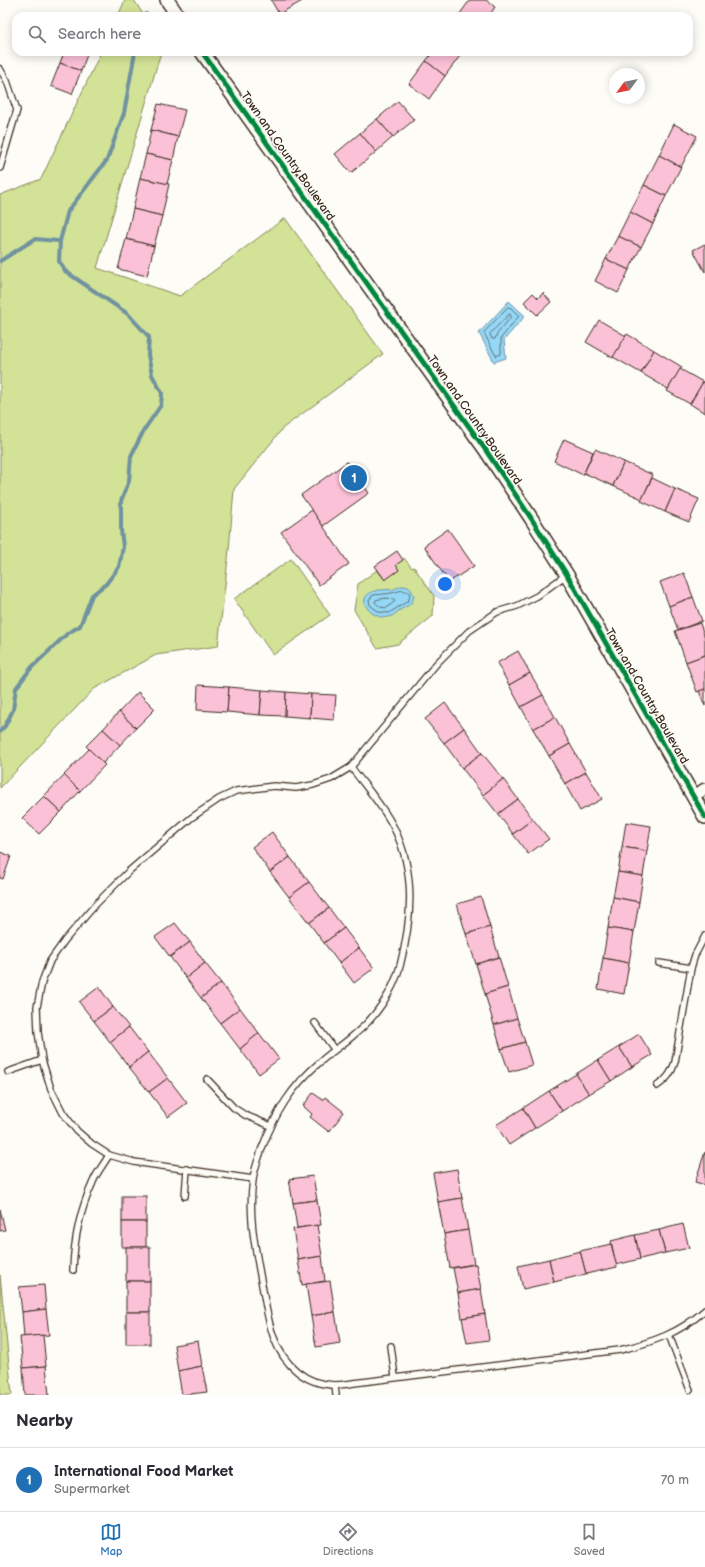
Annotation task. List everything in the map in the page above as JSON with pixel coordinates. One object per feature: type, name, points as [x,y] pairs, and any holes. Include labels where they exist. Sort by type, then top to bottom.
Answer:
[{"type":"street","points":[[167,0],[175,12]]},
{"type":"street","name":"Town and Country Boulevard","points":[[205,56],[485,449],[531,518],[567,575],[705,817]]},
{"type":"street","points":[[693,796],[705,789]]},
{"type":"lane","points":[[0,69],[7,81],[17,110],[0,168]]},
{"type":"lane","points":[[253,1179],[134,1162],[109,1155],[92,1144],[77,1131],[63,1113],[52,1089],[42,1060],[38,1032],[37,1007],[42,982],[50,961],[65,940],[96,904],[129,871],[191,818],[219,799],[236,791],[274,786],[296,788],[313,786],[331,779],[351,767],[436,663],[469,631],[497,612],[517,606],[537,596],[567,575]]},
{"type":"lane","points":[[351,767],[380,806],[393,827],[404,852],[410,880],[410,908],[407,935],[400,968],[389,993],[373,1016],[356,1033],[334,1049],[301,1080],[284,1101],[271,1126],[258,1158],[253,1179],[253,1239],[271,1329],[278,1348],[293,1368],[305,1377],[320,1383],[335,1385],[620,1350],[648,1343],[669,1335],[695,1319],[705,1310]]},
{"type":"lane","points":[[657,1086],[665,1081],[671,1074],[675,1062],[691,968],[695,955],[705,936]]},
{"type":"lane","points":[[659,963],[691,968]]},
{"type":"lane","points":[[315,1023],[334,1049]]},
{"type":"lane","points":[[8,1072],[42,1060]]},
{"type":"lane","points":[[207,1079],[234,1108],[245,1115],[271,1126]]},
{"type":"lane","points":[[73,1270],[77,1230],[84,1204],[93,1180],[109,1155]]},
{"type":"lane","points":[[185,1196],[187,1169]]},
{"type":"lane","points":[[669,1335],[690,1390]]},
{"type":"lane","points":[[391,1346],[396,1377]]},
{"type":"lane","points":[[335,1385],[336,1395]]},
{"type":"green space","points":[[125,0],[134,0],[142,12],[120,12]]},
{"type":"green space","points":[[99,56],[160,56],[97,268],[180,296],[285,218],[383,354],[283,428],[234,489],[229,550],[218,646],[156,655],[94,689],[0,788],[0,195],[41,179]]},
{"type":"green space","points":[[404,558],[412,568],[414,567],[434,596],[433,616],[398,644],[377,648],[354,610],[358,584],[377,570],[385,580],[396,565]]},
{"type":"green space","points":[[291,559],[330,615],[273,655],[234,599]]},
{"type":"green space","points":[[0,1275],[12,1395],[0,1395]]},
{"type":"water","points":[[509,301],[525,316],[504,340],[506,358],[494,362],[479,333]]},
{"type":"water","points":[[401,586],[406,586],[412,591],[414,596],[413,600],[411,604],[392,616],[382,617],[376,615],[370,612],[366,607],[366,597],[370,593],[379,590],[392,590]]},
{"type":"building","points":[[271,0],[304,0],[283,12],[278,12]]},
{"type":"building","points":[[470,0],[486,0],[495,7],[492,12],[461,12]]},
{"type":"building","points":[[63,56],[87,56],[81,71],[60,63]]},
{"type":"building","points":[[430,56],[460,56],[445,76],[426,61]]},
{"type":"building","points":[[426,61],[445,76],[429,99],[409,84]]},
{"type":"building","points":[[60,63],[81,71],[72,94],[51,86]]},
{"type":"building","points":[[398,101],[414,120],[393,137],[377,119]]},
{"type":"building","points":[[158,104],[185,110],[178,137],[151,130]]},
{"type":"building","points":[[377,119],[393,137],[376,152],[360,133]]},
{"type":"building","points":[[674,124],[697,136],[681,167],[659,155]]},
{"type":"building","points":[[151,130],[178,137],[173,160],[146,154]]},
{"type":"building","points":[[360,133],[376,152],[351,173],[335,154]]},
{"type":"building","points":[[146,154],[173,160],[167,184],[140,178]]},
{"type":"building","points":[[659,155],[681,167],[666,196],[644,185]]},
{"type":"building","points":[[140,178],[169,184],[162,216],[133,209]]},
{"type":"building","points":[[644,185],[666,196],[653,224],[630,212]]},
{"type":"building","points":[[133,209],[162,216],[154,246],[126,239]]},
{"type":"building","points":[[630,212],[653,224],[641,247],[618,236]]},
{"type":"building","points":[[618,236],[641,247],[629,270],[606,259]]},
{"type":"building","points":[[126,239],[154,246],[147,276],[118,269]]},
{"type":"building","points":[[705,244],[705,272],[693,250]]},
{"type":"building","points":[[606,259],[629,270],[618,293],[595,281]]},
{"type":"building","points":[[533,293],[538,298],[543,293],[551,302],[537,315],[524,302]]},
{"type":"building","points":[[599,320],[626,336],[613,358],[586,342]]},
{"type":"building","points":[[627,334],[654,350],[641,373],[613,357]]},
{"type":"building","points":[[654,350],[682,367],[668,389],[641,373]]},
{"type":"building","points":[[680,369],[703,382],[690,404],[667,391]]},
{"type":"building","points":[[703,382],[705,383],[705,413],[690,404]]},
{"type":"building","points":[[564,439],[593,452],[583,475],[554,461]]},
{"type":"building","points":[[595,449],[624,462],[613,486],[584,473]]},
{"type":"building","points":[[347,462],[369,493],[323,526],[301,495]]},
{"type":"building","points":[[624,462],[653,475],[642,499],[613,486]]},
{"type":"building","points":[[652,478],[675,489],[665,512],[641,501]]},
{"type":"building","points":[[675,489],[699,499],[689,522],[665,512]]},
{"type":"building","points":[[312,510],[349,564],[319,585],[281,532]]},
{"type":"building","points":[[448,529],[474,566],[449,582],[424,546]]},
{"type":"building","points":[[397,551],[403,560],[396,565],[399,570],[385,580],[375,566]]},
{"type":"building","points":[[684,573],[693,597],[669,606],[660,582]]},
{"type":"building","points":[[693,597],[702,621],[678,630],[669,606]]},
{"type":"building","points":[[700,623],[705,638],[705,655],[686,662],[675,631]]},
{"type":"building","points":[[518,651],[530,673],[509,685],[497,663]]},
{"type":"building","points":[[705,655],[705,689],[697,692],[686,662]]},
{"type":"building","points":[[530,673],[543,695],[521,707],[509,685]]},
{"type":"building","points":[[198,685],[229,687],[227,712],[197,710]]},
{"type":"building","points":[[229,687],[262,690],[260,715],[227,712]]},
{"type":"building","points":[[705,689],[705,706],[699,691]]},
{"type":"building","points":[[262,690],[286,692],[285,716],[260,715]]},
{"type":"building","points":[[138,692],[155,709],[136,728],[119,712]]},
{"type":"building","points":[[286,692],[311,694],[310,718],[285,716]]},
{"type":"building","points":[[311,694],[336,695],[334,720],[310,718]]},
{"type":"building","points":[[543,695],[555,717],[533,729],[521,707]]},
{"type":"building","points":[[445,703],[464,728],[444,743],[425,719]]},
{"type":"building","points":[[119,712],[136,728],[120,745],[103,729]]},
{"type":"building","points":[[555,717],[570,744],[549,756],[533,729]]},
{"type":"building","points":[[464,728],[482,753],[462,768],[444,743]]},
{"type":"building","points":[[103,729],[120,745],[103,763],[86,746]]},
{"type":"building","points":[[570,744],[586,772],[565,784],[549,756]]},
{"type":"building","points":[[89,749],[105,765],[80,791],[64,775]]},
{"type":"building","points":[[482,753],[503,779],[483,795],[462,768]]},
{"type":"building","points":[[586,772],[602,799],[580,811],[565,784]]},
{"type":"building","points":[[64,775],[80,791],[61,812],[44,796]]},
{"type":"building","points":[[503,779],[518,799],[498,814],[483,795]]},
{"type":"building","points":[[44,796],[61,812],[39,834],[22,818]]},
{"type":"building","points":[[518,799],[533,819],[513,834],[498,814]]},
{"type":"building","points":[[533,819],[549,839],[528,854],[513,834]]},
{"type":"building","points":[[626,822],[651,826],[647,851],[622,847]]},
{"type":"building","points":[[272,832],[290,857],[270,872],[252,847]]},
{"type":"building","points":[[622,847],[647,851],[643,876],[618,872]]},
{"type":"building","points":[[0,852],[11,856],[3,879],[0,878]]},
{"type":"building","points":[[290,857],[309,882],[289,897],[270,872]]},
{"type":"building","points":[[618,872],[643,876],[639,902],[613,897]]},
{"type":"building","points":[[309,882],[329,908],[309,923],[289,897]]},
{"type":"building","points":[[481,897],[490,927],[466,934],[457,904]]},
{"type":"building","points":[[613,897],[639,902],[634,932],[608,928]]},
{"type":"building","points":[[329,908],[344,928],[324,943],[309,923]]},
{"type":"building","points":[[175,923],[190,942],[170,957],[155,937]]},
{"type":"building","points":[[490,927],[499,957],[476,964],[466,934]]},
{"type":"building","points":[[344,928],[359,948],[339,963],[324,943]]},
{"type":"building","points":[[608,928],[634,932],[629,963],[603,958]]},
{"type":"building","points":[[190,942],[205,963],[186,978],[170,957]]},
{"type":"building","points":[[359,948],[374,968],[354,983],[339,963]]},
{"type":"building","points":[[499,957],[508,987],[485,994],[476,964]]},
{"type":"building","points":[[603,958],[629,963],[624,994],[598,989]]},
{"type":"building","points":[[205,963],[221,983],[201,998],[186,978]]},
{"type":"building","points":[[221,983],[240,1008],[220,1023],[201,998]]},
{"type":"building","points":[[99,987],[113,1007],[94,1021],[79,1002]]},
{"type":"building","points":[[508,987],[517,1018],[494,1025],[485,994]]},
{"type":"building","points":[[113,1007],[129,1027],[110,1042],[94,1021]]},
{"type":"building","points":[[240,1008],[259,1033],[240,1049],[220,1023]]},
{"type":"building","points":[[517,1018],[525,1042],[501,1049],[494,1025]]},
{"type":"building","points":[[129,1027],[148,1052],[129,1067],[110,1042]]},
{"type":"building","points":[[259,1033],[279,1059],[259,1074],[240,1049]]},
{"type":"building","points":[[639,1034],[652,1055],[632,1067],[619,1047]]},
{"type":"building","points":[[525,1042],[532,1065],[509,1072],[501,1049]]},
{"type":"building","points":[[619,1047],[632,1067],[611,1081],[598,1060]]},
{"type":"building","points":[[148,1052],[168,1078],[149,1092],[129,1067]]},
{"type":"building","points":[[598,1060],[611,1081],[589,1094],[576,1074]]},
{"type":"building","points":[[576,1074],[589,1094],[562,1111],[549,1091]]},
{"type":"building","points":[[168,1078],[187,1103],[168,1117],[149,1092]]},
{"type":"building","points":[[549,1091],[562,1111],[535,1128],[523,1108]]},
{"type":"building","points":[[313,1093],[323,1100],[325,1097],[344,1112],[329,1132],[310,1117],[312,1114],[303,1106]]},
{"type":"building","points":[[523,1108],[535,1128],[509,1145],[496,1125]]},
{"type":"building","points":[[705,1152],[705,1185],[695,1182]]},
{"type":"building","points":[[457,1169],[462,1198],[438,1202],[433,1173]]},
{"type":"building","points":[[313,1176],[317,1200],[293,1203],[289,1179]]},
{"type":"building","points":[[122,1196],[146,1196],[146,1222],[122,1222]]},
{"type":"building","points":[[462,1198],[468,1230],[444,1234],[438,1202]]},
{"type":"building","points":[[317,1200],[321,1225],[297,1228],[293,1203]]},
{"type":"building","points":[[0,1209],[5,1230],[0,1231]]},
{"type":"building","points":[[122,1222],[146,1222],[146,1247],[122,1247]]},
{"type":"building","points":[[683,1224],[689,1248],[665,1253],[659,1230]]},
{"type":"building","points":[[317,1225],[322,1256],[298,1260],[293,1229]]},
{"type":"building","points":[[468,1230],[474,1264],[450,1268],[444,1234]]},
{"type":"building","points":[[659,1230],[665,1253],[640,1259],[635,1235]]},
{"type":"building","points":[[635,1235],[640,1259],[616,1265],[611,1241]]},
{"type":"building","points":[[611,1244],[617,1267],[586,1274],[580,1251]]},
{"type":"building","points":[[126,1247],[150,1247],[150,1281],[126,1281]]},
{"type":"building","points":[[580,1251],[586,1274],[554,1282],[549,1259]]},
{"type":"building","points":[[322,1256],[325,1281],[302,1285],[298,1260]]},
{"type":"building","points":[[549,1259],[554,1282],[523,1289],[518,1266]]},
{"type":"building","points":[[476,1264],[481,1289],[458,1293],[453,1268]]},
{"type":"building","points":[[126,1281],[150,1281],[150,1312],[126,1312]]},
{"type":"building","points":[[330,1281],[335,1312],[311,1316],[306,1284]]},
{"type":"building","points":[[44,1285],[46,1309],[22,1312],[19,1287]]},
{"type":"building","points":[[481,1289],[485,1314],[462,1318],[458,1293]]},
{"type":"building","points":[[46,1309],[49,1335],[24,1337],[22,1312]]},
{"type":"building","points":[[126,1312],[150,1312],[150,1344],[126,1344]]},
{"type":"building","points":[[335,1312],[340,1343],[316,1347],[311,1316]]},
{"type":"building","points":[[485,1314],[489,1340],[467,1343],[462,1318]]},
{"type":"building","points":[[43,1335],[46,1366],[23,1368],[20,1337]]},
{"type":"building","points":[[198,1341],[202,1366],[178,1371],[174,1345]]},
{"type":"building","points":[[46,1366],[49,1395],[25,1395],[23,1368]]},
{"type":"building","points":[[202,1366],[207,1392],[182,1395],[178,1371]]},
{"type":"waterway","points":[[0,731],[5,726],[13,710],[16,688],[32,667],[68,633],[80,626],[92,595],[106,584],[119,567],[123,547],[121,530],[121,501],[129,481],[131,456],[144,430],[161,405],[162,393],[152,375],[148,355],[149,337],[128,314],[65,271],[59,261],[60,241],[68,211],[107,160],[124,113],[134,56]]},
{"type":"waterway","points":[[0,261],[35,239],[58,241]]},
{"type":"cycle path","points":[[205,56],[485,449],[531,518],[567,575],[705,817]]},
{"type":"place","name":"International Food Market","points":[[354,478]]}]
